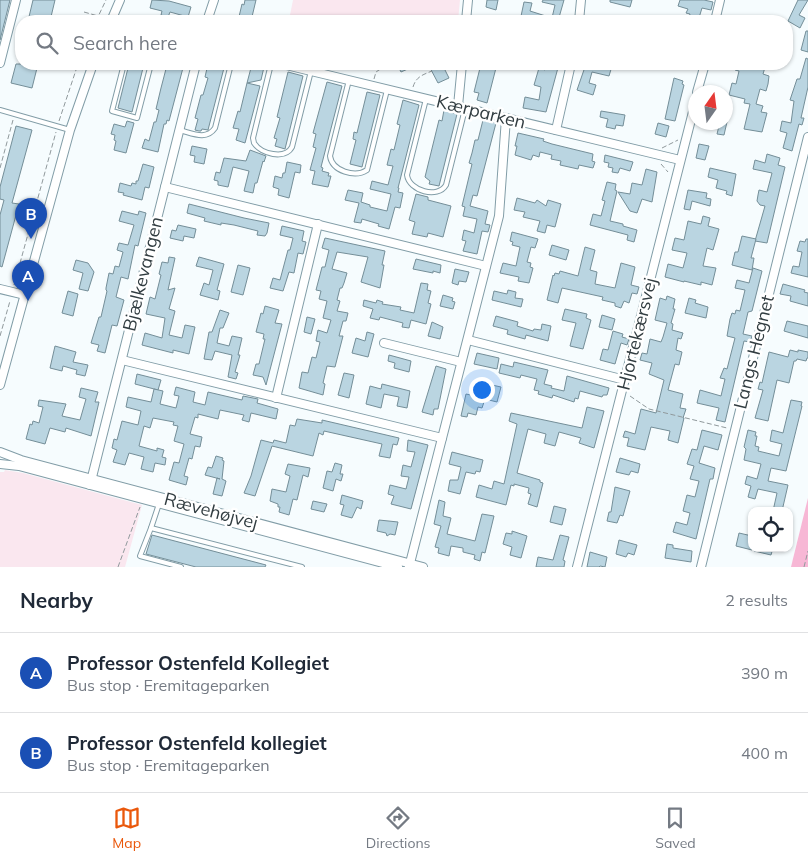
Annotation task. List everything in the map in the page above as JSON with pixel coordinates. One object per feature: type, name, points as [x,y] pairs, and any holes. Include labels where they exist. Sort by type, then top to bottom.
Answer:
[{"type":"street","points":[[0,63],[16,0]]},
{"type":"street","points":[[114,15],[120,0]]},
{"type":"street","points":[[209,15],[214,0]]},
{"type":"street","points":[[467,15],[468,0]]},
{"type":"street","points":[[580,15],[581,0]]},
{"type":"street","points":[[716,15],[720,0]]},
{"type":"street","points":[[0,385],[70,130],[91,70]]},
{"type":"street","name":"Bjælkevangen","points":[[90,482],[194,70]]},
{"type":"street","name":"Kærparken","points":[[307,70],[680,160]]},
{"type":"street","points":[[461,107],[462,70]]},
{"type":"street","points":[[556,130],[570,70]]},
{"type":"street","points":[[700,85],[704,70]]},
{"type":"street","points":[[409,565],[468,340],[500,206],[506,118]]},
{"type":"street","name":"Hjortekærsvej","points":[[577,567],[688,130]]},
{"type":"street","name":"Langs Hegnet","points":[[701,567],[808,137]]},
{"type":"street","points":[[165,187],[486,266]]},
{"type":"street","points":[[276,398],[318,224]]},
{"type":"street","points":[[0,289],[25,295]]},
{"type":"street","points":[[468,340],[625,380]]},
{"type":"street","points":[[384,343],[462,362]]},
{"type":"street","points":[[122,360],[442,438]]},
{"type":"street","name":"Rævehøjvej","points":[[0,452],[143,499],[398,567]]},
{"type":"street","name":"Rævehøjvej","points":[[0,464],[19,466],[90,482],[409,565],[423,567]]},
{"type":"lane","points":[[122,70],[112,111],[137,118],[149,70]]},
{"type":"lane","points":[[179,130],[202,136],[212,133],[215,128],[230,70]]},
{"type":"lane","points":[[270,70],[253,138],[254,144],[261,151],[281,155],[290,152],[292,148],[311,71]]},
{"type":"lane","points":[[349,80],[330,156],[331,162],[338,169],[358,174],[369,166],[388,89]]},
{"type":"lane","points":[[426,99],[407,175],[408,181],[415,188],[435,193],[444,189],[461,107]]},
{"type":"lane","points":[[0,110],[70,130]]},
{"type":"lane","points":[[160,503],[140,556],[181,567]]},
{"type":"lane","points":[[151,528],[302,567]]},
{"type":"path","points":[[98,15],[106,0]]},
{"type":"path","points":[[84,12],[94,15]]},
{"type":"path","points":[[0,336],[57,126],[76,70]]},
{"type":"path","points":[[373,86],[376,72],[379,70]]},
{"type":"path","points":[[411,95],[416,79],[432,70]]},
{"type":"path","points":[[0,168],[15,114]]},
{"type":"path","points":[[675,180],[651,153],[687,136]]},
{"type":"path","points":[[622,391],[649,409],[735,430]]},
{"type":"path","points":[[118,567],[143,499]]},
{"type":"path","points":[[804,567],[808,553]]},
{"type":"shaded area","points":[[293,0],[460,0],[459,15],[290,15]]},
{"type":"shaded area","points":[[5,470],[23,473],[142,505],[125,567],[0,567],[0,472]]},
{"type":"shaded area","points":[[808,498],[808,567],[791,567]]},
{"type":"building","points":[[0,0],[10,0],[0,40]]},
{"type":"building","points":[[33,0],[55,0],[51,15],[29,15]]},
{"type":"building","points":[[152,0],[169,1],[191,7],[189,15],[170,12],[169,15],[161,15],[162,11],[150,8]]},
{"type":"building","points":[[245,0],[256,0],[252,15],[239,15],[242,4],[244,5]]},
{"type":"building","points":[[487,0],[498,0],[496,10],[486,7]]},
{"type":"building","points":[[543,0],[564,0],[560,15],[553,15],[555,5],[542,2]]},
{"type":"building","points":[[610,0],[632,0],[630,7],[610,2]]},
{"type":"building","points":[[680,0],[713,2],[711,10],[702,8],[700,15],[690,15],[686,13],[688,9],[678,6]]},
{"type":"building","points":[[798,0],[808,0],[799,15],[805,18],[800,28],[793,24],[793,15],[791,15]]},
{"type":"building","points":[[524,2],[532,3],[530,11],[543,15],[521,15]]},
{"type":"building","points":[[806,31],[808,31],[808,52],[801,50]]},
{"type":"building","points":[[806,58],[808,59],[808,87],[801,118],[804,118],[802,125],[799,124],[792,151],[783,148],[787,133],[780,131],[782,121],[791,123],[794,101],[790,100],[797,79],[800,79]]},
{"type":"building","points":[[15,68],[15,70],[36,70],[32,88],[11,83]]},
{"type":"building","points":[[128,70],[142,70],[132,112],[118,108]]},
{"type":"building","points":[[166,70],[182,70],[169,121],[167,120],[166,124],[164,124],[158,152],[142,148],[145,139],[149,141],[154,122],[156,122],[159,110],[156,109]]},
{"type":"building","points":[[207,70],[223,70],[208,130],[202,129],[199,131],[195,130],[198,119],[195,118],[208,78],[205,77]]},
{"type":"building","points":[[250,70],[263,70],[261,80],[247,83]]},
{"type":"building","points":[[431,70],[445,70],[449,78],[438,83]]},
{"type":"building","points":[[480,70],[495,70],[487,103],[477,100],[479,93],[474,92]]},
{"type":"building","points":[[538,70],[557,70],[546,112],[523,108],[525,97],[539,100],[541,87],[534,85]]},
{"type":"building","points":[[584,70],[611,70],[609,76],[592,72],[589,83],[596,85],[593,95],[577,90]]},
{"type":"building","points":[[735,70],[764,70],[763,74],[769,76],[766,91],[760,89],[756,104],[763,106],[761,112],[767,113],[762,132],[744,129],[750,104],[744,103],[745,99],[733,96],[732,83],[736,84],[739,71]]},
{"type":"building","points":[[288,72],[303,76],[285,149],[275,146],[277,139],[274,138],[280,118],[277,117]]},
{"type":"building","points":[[674,78],[683,81],[682,84],[684,85],[675,121],[665,119]]},
{"type":"building","points":[[327,82],[342,86],[321,167],[323,168],[322,171],[329,173],[328,176],[331,176],[328,187],[312,184],[315,171],[310,170],[316,148],[313,147],[316,134],[313,133]]},
{"type":"building","points":[[247,83],[260,86],[245,143],[236,140],[239,129],[233,128],[238,111],[240,112]]},
{"type":"building","points":[[367,92],[380,95],[362,167],[350,164],[356,140],[353,139],[354,132],[357,133]]},
{"type":"building","points":[[403,100],[419,105],[398,188],[398,192],[403,193],[400,208],[395,207],[389,229],[362,219],[361,223],[354,222],[359,203],[345,200],[348,190],[363,193],[361,202],[370,205],[370,207],[387,211],[391,194],[370,189],[372,181],[388,185],[393,166],[387,165],[391,149],[394,150],[400,125],[397,124]]},
{"type":"building","points":[[444,110],[457,114],[439,186],[429,184],[430,181],[425,177],[439,120],[442,121]]},
{"type":"building","points":[[601,111],[625,115],[623,126],[616,125],[615,129],[606,127],[608,119],[600,117]]},
{"type":"building","points":[[483,120],[496,123],[477,196],[473,195],[470,206],[488,211],[485,224],[490,225],[488,232],[482,231],[477,254],[463,251],[466,241],[462,240],[464,230],[474,233],[477,219],[463,216],[465,207],[462,206],[472,164],[469,163]]},
{"type":"building","points":[[127,121],[134,123],[126,153],[114,150],[115,135],[111,134],[114,124],[125,127]]},
{"type":"building","points":[[658,123],[669,126],[666,137],[655,134]]},
{"type":"building","points":[[16,126],[32,130],[12,203],[19,204],[2,267],[0,266],[0,215],[4,200],[0,199],[0,187]]},
{"type":"building","points":[[718,130],[725,130],[724,135],[717,134]]},
{"type":"building","points":[[518,133],[593,154],[592,161],[595,162],[593,168],[579,165],[578,169],[560,165],[561,161],[551,159],[552,155],[540,152],[539,157],[533,155],[531,160],[515,155]]},
{"type":"building","points":[[699,144],[709,146],[705,160],[696,158]]},
{"type":"building","points":[[192,146],[207,149],[204,164],[194,162],[195,156],[190,155]]},
{"type":"building","points":[[250,150],[266,156],[253,193],[244,191],[249,171],[233,167],[228,187],[218,185],[218,181],[214,180],[216,172],[220,173],[224,158],[246,161]]},
{"type":"building","points":[[767,154],[780,158],[778,165],[785,167],[767,243],[755,241],[765,206],[760,205],[757,201],[759,190],[767,192],[772,173],[753,169],[755,160],[765,163]]},
{"type":"building","points":[[605,155],[633,162],[630,171],[620,168],[618,173],[612,172],[613,168],[608,167],[609,163],[604,162]]},
{"type":"building","points":[[287,162],[301,165],[300,173],[295,172],[289,198],[278,195],[279,189],[273,187],[275,176],[282,178],[283,173],[285,173]]},
{"type":"building","points":[[143,164],[154,167],[149,188],[145,187],[142,200],[118,192],[120,183],[131,186],[132,183],[136,184]]},
{"type":"building","points":[[710,168],[736,174],[732,196],[726,194],[727,191],[716,188],[718,180],[708,177]]},
{"type":"building","points":[[646,169],[657,172],[652,202],[642,199],[637,213],[630,211],[618,192],[630,194],[632,183],[642,185]]},
{"type":"building","points":[[607,182],[616,184],[615,190],[617,191],[610,221],[637,230],[634,242],[627,240],[628,235],[590,225],[593,214],[601,216],[605,201],[602,200]]},
{"type":"building","points":[[688,190],[707,193],[706,198],[711,199],[710,206],[692,201],[690,210],[684,209]]},
{"type":"building","points":[[416,194],[428,197],[428,200],[451,206],[443,237],[428,233],[427,237],[412,234],[415,222],[409,220]]},
{"type":"building","points":[[517,198],[535,203],[537,200],[546,206],[548,200],[561,204],[555,227],[547,225],[545,233],[537,231],[540,221],[523,217],[525,212],[514,210]]},
{"type":"building","points":[[189,204],[269,223],[267,233],[265,236],[257,235],[258,231],[234,225],[221,223],[221,225],[204,221],[205,218],[187,213]]},
{"type":"building","points":[[122,211],[138,215],[139,211],[146,213],[138,246],[135,245],[128,279],[121,277],[116,297],[124,300],[117,326],[112,325],[105,353],[97,351],[99,345],[91,343],[99,317],[101,317],[109,273],[113,274],[115,266],[119,267],[123,252],[117,250],[119,243],[128,245],[134,225],[119,221]]},
{"type":"building","points":[[703,216],[710,218],[708,226],[719,229],[713,250],[707,248],[703,266],[716,268],[712,285],[701,282],[701,285],[665,277],[668,264],[683,268],[687,253],[672,250],[675,238],[684,240],[688,221],[701,224]]},
{"type":"building","points":[[178,225],[196,229],[194,238],[184,236],[183,241],[170,238],[172,230],[176,231]]},
{"type":"building","points":[[282,226],[304,231],[302,241],[306,242],[303,254],[298,253],[294,273],[289,272],[283,291],[270,288],[273,278],[280,280],[293,238],[280,235]]},
{"type":"building","points":[[512,232],[538,239],[535,248],[531,247],[527,262],[531,263],[530,267],[533,268],[529,283],[518,281],[519,277],[500,273],[503,263],[516,266],[520,247],[512,245],[513,242],[510,241]]},
{"type":"building","points":[[742,236],[756,239],[751,258],[754,258],[752,270],[732,265]]},
{"type":"building","points":[[325,238],[385,251],[380,288],[361,282],[368,257],[337,252],[332,269],[347,273],[342,288],[340,288],[337,300],[340,301],[337,311],[348,313],[346,321],[343,321],[339,336],[343,336],[335,367],[327,366],[323,383],[325,384],[323,395],[299,388],[302,372],[308,373],[312,357],[316,358],[320,342],[316,341],[318,330],[327,333],[331,320],[323,318],[327,301],[319,299],[321,291],[316,290],[329,250],[322,248]]},
{"type":"building","points":[[808,239],[808,277],[791,273],[793,266],[799,267],[802,252],[797,251],[800,241],[805,242]]},
{"type":"building","points":[[552,245],[569,250],[566,260],[549,255]]},
{"type":"building","points":[[585,247],[595,250],[590,270],[597,272],[595,284],[615,288],[621,263],[635,267],[631,285],[639,287],[637,294],[632,293],[629,303],[624,301],[621,308],[615,306],[615,303],[602,300],[603,297],[562,288],[558,303],[547,300],[555,273],[559,274],[560,271],[578,276]]},
{"type":"building","points":[[169,257],[175,258],[168,290],[175,288],[169,309],[175,311],[169,335],[182,338],[185,325],[195,327],[189,354],[173,350],[173,353],[142,345],[145,333],[162,338],[165,318],[146,314],[150,297],[155,299],[162,262],[168,263]]},
{"type":"building","points":[[199,257],[224,264],[217,290],[220,291],[218,300],[200,295],[204,283],[209,285],[213,270],[196,266]]},
{"type":"building","points":[[416,259],[441,265],[440,273],[413,269]]},
{"type":"building","points":[[76,260],[88,263],[94,272],[88,291],[79,289],[83,273],[73,270]]},
{"type":"building","points":[[238,265],[250,268],[243,295],[231,292]]},
{"type":"building","points":[[753,268],[762,271],[752,311],[748,312],[743,334],[752,336],[750,342],[744,341],[725,422],[716,420],[719,408],[697,403],[700,390],[721,396],[725,379],[720,378],[724,368],[727,369],[735,338],[727,336],[730,319],[732,313],[735,314],[736,310],[740,311],[745,290],[735,288],[737,280],[749,283]]},
{"type":"building","points":[[455,269],[469,272],[466,282],[459,281],[458,285],[452,283]]},
{"type":"building","points":[[421,283],[428,284],[427,290],[431,291],[428,303],[431,304],[426,324],[411,320],[409,328],[402,327],[403,323],[380,317],[379,320],[370,318],[373,309],[363,306],[364,300],[376,303],[377,300],[383,302],[382,304],[401,307],[400,310],[414,313]]},
{"type":"building","points":[[783,284],[805,290],[804,292],[808,293],[808,306],[790,301],[791,296],[780,294]]},
{"type":"building","points":[[508,290],[516,292],[515,298],[523,299],[521,307],[492,300],[494,291],[507,294]]},
{"type":"building","points":[[68,291],[78,294],[73,316],[62,313]]},
{"type":"building","points":[[443,295],[453,298],[452,301],[455,302],[453,309],[440,306]]},
{"type":"building","points":[[667,296],[675,299],[673,309],[675,309],[671,323],[673,324],[672,330],[683,333],[681,339],[678,338],[676,350],[682,352],[679,365],[675,364],[668,390],[683,394],[680,408],[686,409],[678,443],[668,440],[670,431],[651,427],[645,450],[627,446],[629,438],[623,437],[625,431],[635,434],[641,409],[656,413],[664,380],[649,374],[652,363],[640,360],[642,353],[647,354],[650,339],[661,342],[667,323],[655,320],[660,298],[666,300]]},
{"type":"building","points":[[689,298],[696,300],[695,303],[708,307],[706,318],[685,313]]},
{"type":"building","points":[[265,306],[279,310],[275,323],[282,324],[266,385],[263,377],[253,375],[256,364],[259,364],[265,339],[263,339],[264,334],[256,332]]},
{"type":"building","points":[[565,309],[587,314],[586,318],[591,320],[583,349],[570,346],[576,323],[562,320]]},
{"type":"building","points":[[220,310],[229,313],[223,328],[220,328],[217,343],[229,346],[232,336],[242,338],[235,372],[238,373],[236,379],[228,377],[232,355],[215,351],[212,360],[204,359],[209,332],[212,332]]},
{"type":"building","points":[[602,315],[615,319],[612,330],[599,327]]},
{"type":"building","points":[[496,316],[518,322],[517,326],[533,331],[534,329],[541,330],[542,324],[551,326],[548,341],[526,335],[525,339],[507,334],[508,330],[493,326]]},
{"type":"building","points":[[307,317],[315,319],[311,334],[304,332]]},
{"type":"building","points":[[787,321],[808,326],[808,338],[784,331]]},
{"type":"building","points":[[432,322],[443,327],[440,339],[428,336]]},
{"type":"building","points":[[613,331],[623,334],[622,337],[629,339],[627,345],[621,343],[615,364],[600,360],[603,349],[608,350]]},
{"type":"building","points":[[367,332],[374,334],[368,357],[352,353],[356,338],[365,341]]},
{"type":"building","points":[[55,346],[76,352],[73,362],[88,365],[85,376],[76,374],[77,370],[63,366],[62,371],[50,368]]},
{"type":"building","points":[[790,350],[808,352],[808,358],[806,361],[797,359],[794,361],[789,383],[777,380],[768,421],[755,418],[763,390],[758,389],[760,382],[762,383],[769,352],[788,357]]},
{"type":"building","points":[[477,353],[499,358],[497,369],[474,364]]},
{"type":"building","points":[[389,355],[411,361],[409,372],[394,368],[395,363],[388,361]]},
{"type":"building","points":[[514,362],[548,370],[544,384],[552,386],[551,388],[564,391],[567,376],[609,388],[607,395],[602,397],[580,391],[578,399],[575,398],[574,402],[553,395],[552,398],[538,394],[539,391],[534,390],[537,379],[521,375],[520,378],[499,373],[501,364],[513,367]]},
{"type":"building","points":[[436,366],[446,369],[438,409],[434,409],[433,415],[422,412]]},
{"type":"building","points":[[344,373],[354,375],[349,398],[338,395]]},
{"type":"building","points":[[137,374],[161,380],[158,390],[135,384]]},
{"type":"building","points":[[483,383],[501,387],[497,402],[485,399],[482,408],[478,407],[476,415],[468,413],[467,417],[461,416],[466,394],[480,397]]},
{"type":"building","points":[[382,384],[410,391],[407,408],[397,406],[399,397],[384,394],[381,408],[366,404],[370,386],[381,389]]},
{"type":"building","points":[[176,387],[195,392],[193,402],[205,405],[208,392],[242,400],[243,396],[258,399],[257,403],[278,409],[276,419],[251,413],[249,422],[242,420],[244,415],[220,410],[218,419],[198,414],[198,418],[195,417],[190,434],[202,437],[200,447],[195,446],[192,459],[189,458],[184,476],[188,477],[186,485],[169,480],[174,462],[179,463],[184,444],[174,441],[178,426],[173,425],[174,422],[153,418],[150,428],[144,426],[139,446],[157,451],[157,448],[164,450],[162,457],[166,458],[165,465],[155,463],[153,472],[141,469],[144,457],[129,453],[125,465],[113,462],[117,450],[112,448],[114,439],[117,440],[122,421],[138,425],[141,411],[126,407],[128,397],[151,402],[154,389],[163,391],[160,404],[176,408],[179,396],[174,395]]},
{"type":"building","points":[[81,388],[98,392],[95,402],[99,402],[91,436],[66,428],[65,432],[50,428],[45,444],[26,439],[30,424],[32,425],[33,421],[39,423],[43,407],[38,406],[39,400],[66,404],[62,416],[80,420],[86,399],[79,397]]},
{"type":"building","points":[[791,400],[802,402],[786,471],[771,468],[768,481],[788,485],[783,507],[774,507],[777,493],[758,489],[755,499],[748,497],[751,486],[745,484],[747,476],[757,479],[761,464],[744,460],[746,449],[744,447],[748,430],[756,432],[755,446],[759,447],[758,451],[779,456],[782,444],[770,441],[772,430],[783,433]]},
{"type":"building","points":[[587,407],[604,411],[594,448],[579,443],[581,438],[559,432],[555,446],[544,443],[546,434],[528,429],[517,473],[540,480],[543,483],[537,507],[528,504],[531,494],[528,493],[529,488],[514,484],[514,486],[511,485],[506,505],[476,497],[479,485],[492,489],[494,481],[504,484],[517,424],[509,421],[511,413],[582,428]]},
{"type":"building","points":[[297,419],[322,423],[322,420],[399,438],[397,445],[393,444],[390,458],[379,456],[382,444],[324,431],[323,435],[319,433],[313,456],[272,446],[255,496],[244,493],[261,440],[273,443],[274,440],[286,443],[290,425],[295,426]]},
{"type":"building","points":[[702,430],[722,435],[718,450],[704,446],[699,463],[715,468],[713,479],[710,479],[696,539],[673,532],[676,522],[687,525],[690,513],[683,511],[687,495],[695,497],[699,481],[690,479],[694,466],[687,464],[692,449],[697,450]]},
{"type":"building","points":[[408,440],[428,445],[411,509],[391,504],[394,496],[388,494],[390,485],[406,489],[409,477],[401,476],[403,465],[411,467],[415,452],[407,451]]},
{"type":"building","points":[[452,452],[483,460],[480,472],[476,471],[475,474],[466,472],[460,494],[448,491],[450,480],[458,480],[461,467],[449,464]]},
{"type":"building","points":[[216,456],[223,458],[222,460],[224,461],[222,479],[226,481],[222,496],[213,494],[217,478],[205,475],[208,467],[212,468]]},
{"type":"building","points":[[620,458],[640,464],[638,473],[631,471],[629,475],[616,472]]},
{"type":"building","points":[[335,463],[342,465],[340,474],[343,474],[341,481],[336,479],[333,491],[323,488],[327,471],[332,472]]},
{"type":"building","points":[[288,464],[310,468],[308,477],[303,475],[297,500],[293,499],[289,515],[279,512],[280,507],[278,507],[278,504],[270,501],[272,489],[286,492],[290,476],[285,474]]},
{"type":"building","points":[[615,487],[630,491],[623,516],[620,515],[617,523],[607,521],[609,512],[611,512]]},
{"type":"building","points":[[342,495],[363,501],[361,509],[357,507],[352,518],[341,515],[344,505],[340,504]]},
{"type":"building","points":[[439,500],[445,502],[443,516],[451,518],[447,534],[475,541],[482,514],[494,516],[485,553],[482,552],[480,561],[474,559],[475,555],[463,552],[463,548],[451,546],[449,556],[438,553],[439,548],[435,547],[441,526],[434,524]]},
{"type":"building","points":[[313,501],[327,504],[324,512],[311,509]]},
{"type":"building","points":[[554,506],[566,509],[562,525],[550,522]]},
{"type":"building","points":[[379,520],[398,522],[395,535],[390,534],[387,536],[386,533],[377,531]]},
{"type":"building","points":[[512,531],[527,536],[521,558],[510,555],[512,547],[503,544],[506,533],[512,534]]},
{"type":"building","points":[[739,533],[748,535],[748,549],[736,546]]},
{"type":"building","points":[[152,535],[266,565],[265,567],[196,567],[146,554]]},
{"type":"building","points":[[560,535],[569,537],[563,560],[565,561],[564,567],[536,567],[538,557],[553,560]]},
{"type":"building","points":[[619,540],[637,545],[634,555],[628,553],[626,557],[616,554]]},
{"type":"building","points":[[667,544],[673,545],[673,548],[692,551],[691,562],[665,558]]},
{"type":"building","points":[[590,552],[607,557],[605,567],[587,567]]},
{"type":"building","points":[[758,552],[772,552],[771,555]]},
{"type":"place","name":"Professor Ostenfeld kollegiet","points":[[31,239]]},
{"type":"place","name":"Professor Ostenfeld Kollegiet","points":[[28,301]]}]
